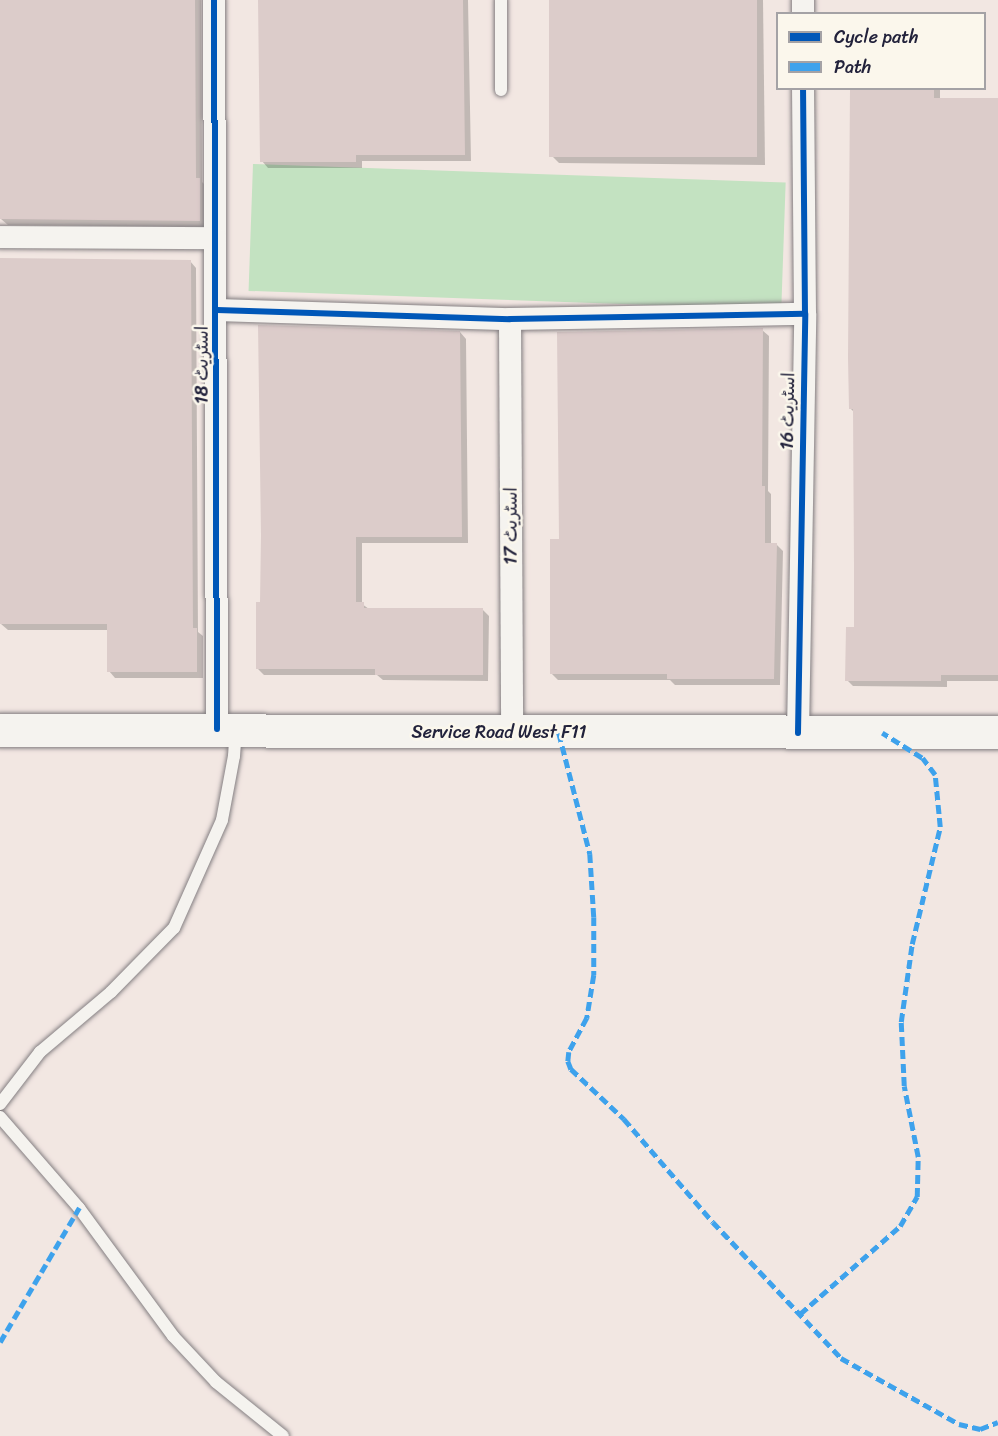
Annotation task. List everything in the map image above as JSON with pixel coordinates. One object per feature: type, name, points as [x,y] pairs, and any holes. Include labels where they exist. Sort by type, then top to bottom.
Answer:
[{"type":"main road","name":"Service Road West F11","points":[[0,730],[226,729],[512,733],[998,732]]},
{"type":"street","name":"اسٹریٹ 18","points":[[214,0],[216,310],[226,729]]},
{"type":"street","name":"اسٹریٹ 16","points":[[798,733],[805,314],[803,90]]},
{"type":"street","points":[[0,237],[215,238]]},
{"type":"street","points":[[216,310],[510,319],[805,314]]},
{"type":"street","name":"اسٹریٹ 17","points":[[510,319],[512,733]]},
{"type":"lane","points":[[501,0],[501,90]]},
{"type":"lane","points":[[0,1104],[40,1052],[111,992],[174,928],[222,820],[234,756],[226,729]]},
{"type":"lane","points":[[0,1117],[80,1208],[173,1336],[216,1382],[283,1436]]},
{"type":"green space","points":[[253,164],[786,183],[781,310],[249,291]]},
{"type":"building","points":[[0,0],[195,0],[196,178],[200,178],[200,221],[0,219]]},
{"type":"building","points":[[258,0],[463,0],[465,155],[356,155],[356,162],[260,162]]},
{"type":"building","points":[[549,0],[757,0],[757,157],[549,157]]},
{"type":"building","points":[[850,90],[934,90],[934,98],[998,98],[998,675],[941,675],[941,681],[845,681],[846,627],[854,627],[853,409],[849,409]]},
{"type":"building","points":[[0,258],[191,260],[193,628],[197,628],[197,672],[107,672],[107,624],[0,624]]},
{"type":"building","points":[[258,325],[460,331],[462,537],[356,537],[356,602],[364,602],[364,608],[483,608],[483,675],[375,675],[375,669],[256,669],[256,602],[260,602],[261,535]]},
{"type":"building","points":[[763,328],[762,486],[765,486],[765,543],[777,543],[774,679],[667,679],[667,674],[550,674],[550,539],[559,539],[557,332]]},
{"type":"marked path","points":[[559,733],[590,854],[594,917],[594,975],[587,1018],[569,1052],[568,1061],[571,1069],[624,1119],[713,1222],[841,1358],[959,1424],[980,1429],[998,1422]]},
{"type":"marked path","points":[[800,1314],[900,1226],[917,1197],[918,1157],[904,1086],[901,1022],[912,944],[940,827],[935,775],[922,758],[882,733]]},
{"type":"marked path","points":[[0,1342],[79,1208]]},
{"type":"cycle path","points":[[214,0],[217,729]]},
{"type":"cycle path","points":[[798,733],[805,314],[803,90]]},
{"type":"cycle path","points":[[217,310],[510,319],[805,314]]}]
